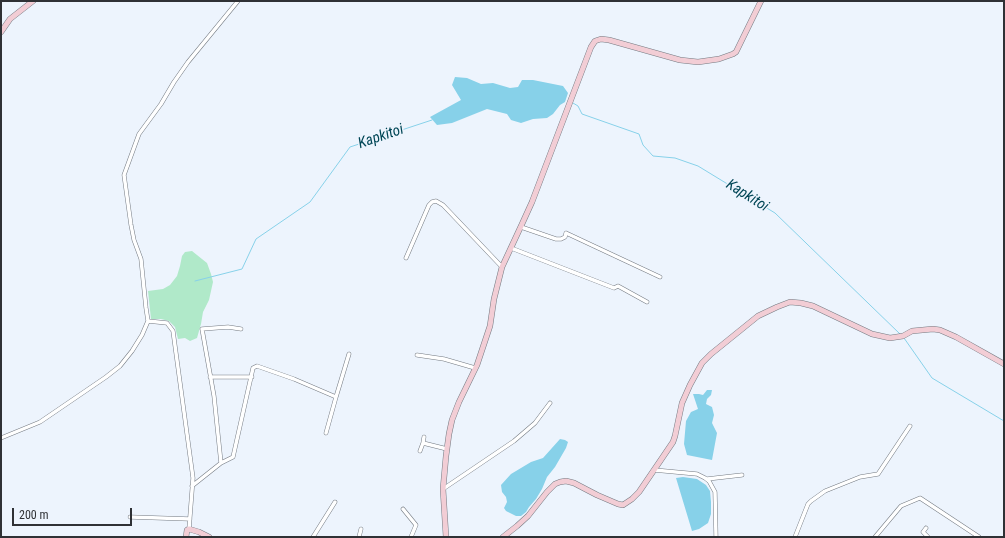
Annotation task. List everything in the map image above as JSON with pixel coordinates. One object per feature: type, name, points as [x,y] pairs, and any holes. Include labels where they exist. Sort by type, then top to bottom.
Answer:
[{"type":"street","points":[[1,32],[10,19],[33,1]]},
{"type":"street","points":[[1,438],[40,422],[106,377],[120,366],[142,335],[148,321],[141,260],[134,240],[131,225],[124,175],[139,134],[161,104],[188,62],[238,1]]},
{"type":"street","points":[[446,537],[443,489],[447,449],[452,420],[475,368],[490,326],[494,300],[502,267],[532,202],[589,51],[595,41],[601,39],[680,60],[698,62],[719,59],[736,52],[761,1]]},
{"type":"street","points":[[406,258],[429,205],[432,202],[436,202],[443,205],[502,267]]},
{"type":"street","points":[[521,227],[556,239],[565,237],[566,233],[660,277]]},
{"type":"street","points":[[511,248],[614,288],[618,286],[647,302]]},
{"type":"street","points":[[503,537],[528,516],[547,492],[555,484],[560,482],[566,481],[574,483],[618,504],[623,505],[632,499],[639,492],[673,442],[682,403],[702,363],[758,316],[790,302],[813,306],[872,334],[890,338],[902,336],[912,330],[940,330],[956,337],[1004,364]]},
{"type":"street","points":[[148,321],[167,323],[173,331],[193,478],[189,529],[187,530],[186,537]]},
{"type":"street","points":[[221,463],[214,396],[202,329],[228,327],[241,329]]},
{"type":"street","points":[[326,433],[349,354]]},
{"type":"street","points":[[418,355],[444,359],[475,368]]},
{"type":"street","points":[[192,486],[221,463],[233,457],[254,368],[257,366],[294,379],[336,397]]},
{"type":"street","points":[[210,377],[252,377]]},
{"type":"street","points":[[443,489],[514,441],[535,423],[550,403]]},
{"type":"street","points":[[795,537],[808,504],[811,501],[825,491],[860,477],[878,474],[910,426]]},
{"type":"street","points":[[420,451],[424,437]]},
{"type":"street","points":[[423,443],[447,449]]},
{"type":"street","points":[[654,470],[697,474],[707,479],[713,486],[715,492],[716,537]]},
{"type":"street","points":[[707,479],[742,475]]},
{"type":"street","points":[[875,537],[901,506],[920,498],[979,536]]},
{"type":"street","points":[[313,537],[335,502]]},
{"type":"street","points":[[403,509],[416,525],[411,537]]},
{"type":"street","points":[[130,517],[190,519]]},
{"type":"street","points":[[926,528],[923,532],[928,537]]},
{"type":"street","points":[[189,529],[209,537]]},
{"type":"street","points":[[359,537],[362,529]]},
{"type":"green space","points":[[192,251],[207,263],[213,282],[209,300],[203,312],[197,338],[190,341],[185,338],[178,339],[175,327],[169,321],[151,319],[148,291],[163,289],[170,285],[177,276],[182,256],[185,252]]},
{"type":"water","points":[[455,77],[467,78],[481,84],[493,83],[510,88],[518,87],[522,80],[533,80],[563,86],[568,93],[565,102],[547,118],[533,119],[521,123],[511,120],[507,114],[487,109],[452,123],[437,125],[430,117],[461,100],[452,85]]},
{"type":"water","points":[[707,390],[712,390],[706,404],[712,407],[714,415],[712,423],[717,433],[712,460],[687,455],[684,444],[686,421],[691,412],[698,409],[693,394],[703,395]]},
{"type":"water","points":[[560,439],[568,442],[566,448],[555,467],[547,477],[536,499],[521,516],[516,516],[506,511],[504,508],[507,502],[506,497],[502,492],[501,485],[511,474],[531,462],[543,458]]},
{"type":"water","points":[[683,477],[697,479],[706,485],[710,491],[711,514],[708,523],[699,529],[692,531],[676,478]]},
{"type":"waterway","name":"Kapkitoi","points":[[573,103],[578,106],[582,114],[639,134],[643,145],[653,156],[675,158],[698,166],[775,213],[900,334]]},
{"type":"waterway","name":"Kapkitoi","points":[[195,281],[242,269],[256,239],[310,202],[350,147],[432,120]]},
{"type":"waterway","name":"Kapkitoi","points":[[904,338],[932,378],[1004,421]]}]
